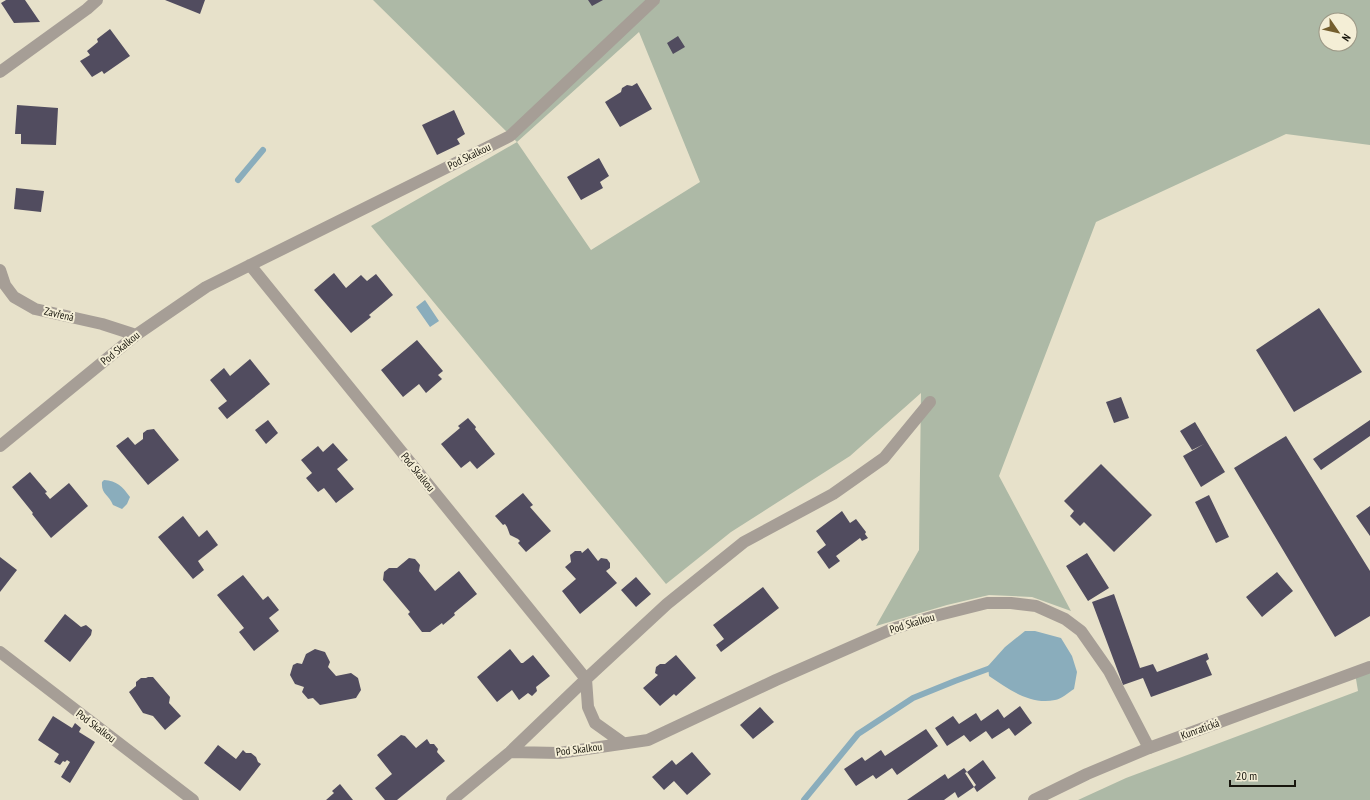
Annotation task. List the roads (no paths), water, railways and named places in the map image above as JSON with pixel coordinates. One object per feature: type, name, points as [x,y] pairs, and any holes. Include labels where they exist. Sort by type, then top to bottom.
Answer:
[{"type":"street","points":[[0,72],[87,9],[97,0]]},
{"type":"street","name":"Pod Skalkou","points":[[0,446],[136,334],[206,287],[510,136],[654,0]]},
{"type":"street","name":"Pod Skalkou","points":[[250,265],[586,679],[588,707],[595,723],[623,743]]},
{"type":"street","name":"Zavřená","points":[[0,270],[5,285],[14,297],[35,309],[102,324],[136,334]]},
{"type":"street","points":[[452,800],[510,752],[586,679],[668,604],[744,542],[833,494],[884,458],[930,402]]},
{"type":"street","name":"Pod Skalkou","points":[[510,752],[559,753],[648,740],[892,628],[987,603],[1011,603],[1036,606],[1065,619],[1081,631],[1109,671],[1149,748]]},
{"type":"street","name":"Pod Skalkou","points":[[0,652],[193,800]]},
{"type":"street","name":"Kunratická","points":[[1034,800],[1086,774],[1149,748],[1370,667]]},
{"type":"water","points":[[425,300],[439,321],[430,327],[416,307]]},
{"type":"water","points":[[104,480],[119,485],[130,497],[127,504],[122,509],[113,505],[104,492],[102,482]]},
{"type":"water","points":[[1025,631],[1035,631],[1061,638],[1072,656],[1077,672],[1074,689],[1057,699],[1046,701],[1037,700],[1020,695],[989,676],[988,666],[1005,647]]},
{"type":"waterway","points":[[238,180],[263,150]]},
{"type":"waterway","points":[[804,800],[858,734],[913,698],[996,666]]}]
